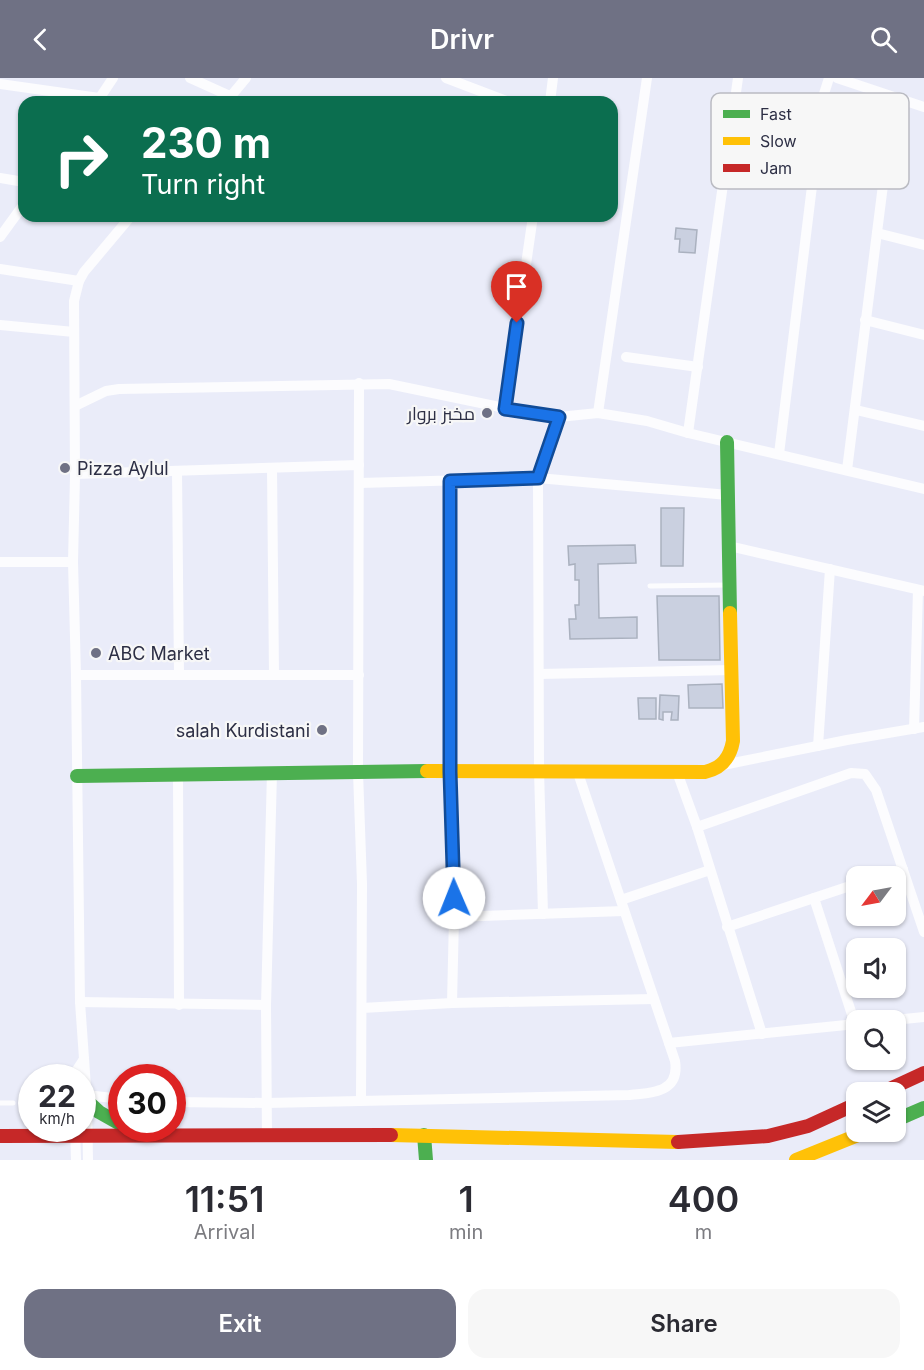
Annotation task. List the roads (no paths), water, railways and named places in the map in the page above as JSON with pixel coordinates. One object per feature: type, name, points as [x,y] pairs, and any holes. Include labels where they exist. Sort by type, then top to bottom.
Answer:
[{"type":"main road","points":[[77,776],[539,770],[705,772],[723,765],[732,749],[733,741],[727,441]]},
{"type":"main road","points":[[905,1082],[924,1073]]},
{"type":"main road","points":[[906,1116],[924,1108]]},
{"type":"main road","points":[[186,1136],[424,1135],[692,1142],[768,1136],[808,1126],[846,1109]]},
{"type":"main road","points":[[424,1135],[426,1160]]},
{"type":"main road","points":[[0,1136],[18,1136]]},
{"type":"main road","points":[[796,1160],[846,1140]]},
{"type":"street","points":[[101,96],[113,78]]},
{"type":"street","points":[[190,78],[223,96]]},
{"type":"street","points":[[231,96],[246,78]]},
{"type":"street","points":[[446,78],[493,96]]},
{"type":"street","points":[[551,96],[553,78]]},
{"type":"street","points":[[598,413],[647,78]]},
{"type":"street","points":[[736,93],[738,78]]},
{"type":"street","points":[[824,93],[829,78]]},
{"type":"street","points":[[837,78],[880,93]]},
{"type":"street","points":[[0,84],[74,96]]},
{"type":"street","points":[[909,100],[924,103]]},
{"type":"street","points":[[0,178],[18,181]]},
{"type":"street","points":[[688,433],[723,189]]},
{"type":"street","points":[[779,454],[812,189]]},
{"type":"street","points":[[847,470],[883,189]]},
{"type":"street","points":[[0,237],[18,212]]},
{"type":"street","points":[[84,1064],[80,1002],[73,562],[74,301],[79,281],[126,222]]},
{"type":"street","points":[[505,409],[532,222]]},
{"type":"street","points":[[877,233],[924,245]]},
{"type":"street","points":[[0,269],[79,281]]},
{"type":"street","points":[[865,320],[924,335]]},
{"type":"street","points":[[0,325],[74,332]]},
{"type":"street","points":[[626,357],[698,367]]},
{"type":"street","points":[[359,383],[358,772],[362,884],[361,1100]]},
{"type":"street","points":[[75,406],[106,391],[119,389],[389,384],[505,409],[559,417],[598,413],[647,421],[688,433],[924,489]]},
{"type":"street","points":[[856,410],[924,426]]},
{"type":"street","points":[[543,914],[539,770],[538,478],[559,417]]},
{"type":"street","points":[[75,474],[359,465]]},
{"type":"street","points":[[272,468],[274,675]]},
{"type":"street","points":[[177,471],[179,675]]},
{"type":"street","points":[[360,483],[538,478],[728,495]]},
{"type":"street","points":[[450,481],[450,772],[454,917],[452,1003]]},
{"type":"street","points":[[723,765],[919,728],[921,590],[729,546]]},
{"type":"street","points":[[0,562],[73,562]]},
{"type":"street","points":[[818,746],[830,569]]},
{"type":"street","points":[[539,674],[732,670]]},
{"type":"street","points":[[76,675],[359,675]]},
{"type":"street","points":[[186,1102],[267,1103],[645,1094],[665,1088],[675,1077],[676,1070],[669,1043],[577,770]]},
{"type":"street","points":[[267,1136],[272,772]]},
{"type":"street","points":[[677,772],[697,827],[762,1034]]},
{"type":"street","points":[[697,827],[851,773],[860,772],[869,778],[876,790],[902,866]]},
{"type":"street","points":[[178,774],[179,1005]]},
{"type":"street","points":[[621,900],[710,870]]},
{"type":"street","points":[[906,878],[924,932]]},
{"type":"street","points":[[728,927],[846,887]]},
{"type":"street","points":[[814,898],[851,1010]]},
{"type":"street","points":[[454,917],[624,911]]},
{"type":"street","points":[[362,1008],[452,1003],[654,999]]},
{"type":"street","points":[[80,1002],[267,1005]]},
{"type":"street","points":[[906,1019],[924,1017]]},
{"type":"street","points":[[669,1043],[846,1025]]},
{"type":"street","points":[[81,1064],[84,1059]]},
{"type":"street","points":[[76,1160],[78,1142]]},
{"type":"street","points":[[82,1142],[88,1160]]},
{"type":"lane","points":[[650,586],[730,585]]},
{"type":"lane","points":[[0,1103],[14,1102]]},
{"type":"place","name":"مخبز بروار","points":[[487,413]]},
{"type":"place","name":"Pizza Aylul","points":[[65,468]]},
{"type":"place","name":"ABC Market","points":[[96,653]]},
{"type":"place","name":"salah Kurdistani","points":[[322,730]]}]
